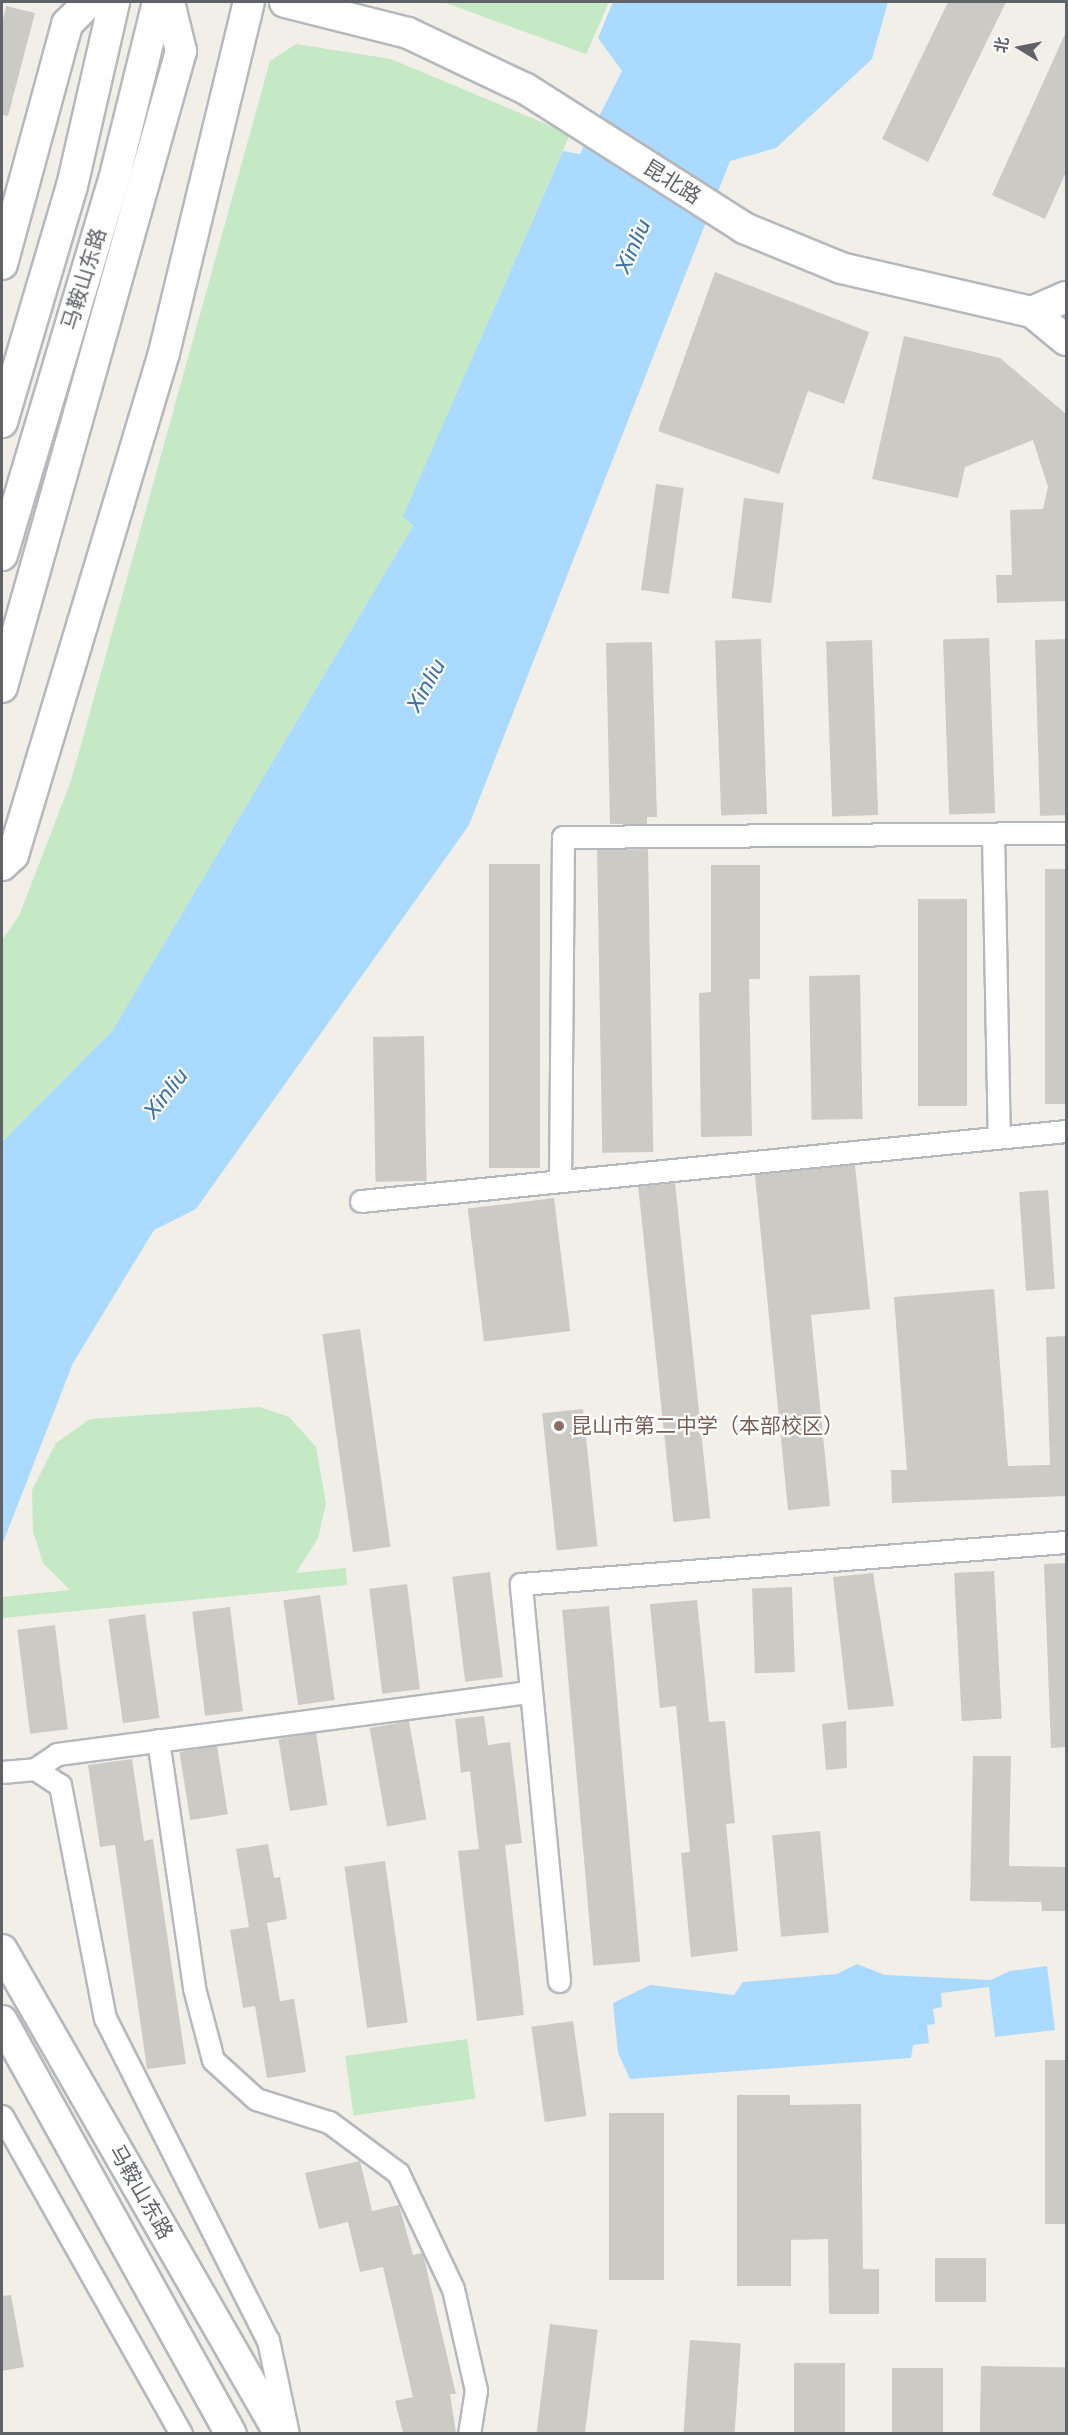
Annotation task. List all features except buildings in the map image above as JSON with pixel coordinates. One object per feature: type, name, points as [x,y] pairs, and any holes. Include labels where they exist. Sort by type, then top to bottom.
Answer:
[{"type":"main road","points":[[2,264],[67,24],[89,2]]},
{"type":"main road","name":"马鞍山东路","points":[[2,422],[72,186],[114,2]]},
{"type":"main road","name":"马鞍山东路","points":[[2,555],[116,172],[158,2]]},
{"type":"main road","points":[[2,687],[181,51],[169,2]]},
{"type":"main road","points":[[2,865],[14,855],[164,353],[249,2]]},
{"type":"main road","name":"昆北路","points":[[285,2],[408,33],[526,89],[744,228],[841,268],[1032,312],[1066,340]]},
{"type":"main road","points":[[1032,312],[1066,297]]},
{"type":"main road","name":"马鞍山东路","points":[[2,1950],[280,2433]]},
{"type":"main road","name":"马鞍山东路","points":[[2,2020],[140,2276],[231,2433]]},
{"type":"street","points":[[993,834],[999,1137]]},
{"type":"street","points":[[560,1181],[563,837],[1066,834]]},
{"type":"street","points":[[361,1201],[1066,1131]]},
{"type":"street","points":[[559,1981],[521,1584],[1066,1542]]},
{"type":"street","points":[[2,1772],[34,1769],[57,1754],[531,1692]]},
{"type":"street","points":[[158,1740],[194,1988],[213,2060],[256,2099],[329,2122],[398,2174],[453,2289],[476,2390],[469,2433]]},
{"type":"street","points":[[34,1769],[60,1785],[105,2018],[268,2340],[288,2433]]},
{"type":"street","points":[[2,2116],[8,2142],[181,2433]]},
{"type":"green space","points":[[443,2],[609,2],[586,54]]},
{"type":"green space","points":[[296,44],[391,59],[570,134],[404,516],[413,526],[112,1031],[2,1142],[2,940],[19,916],[71,781],[270,61]]},
{"type":"green space","points":[[260,1407],[289,1417],[316,1447],[326,1503],[318,1538],[296,1573],[346,1568],[347,1585],[2,1618],[2,1597],[70,1590],[43,1563],[33,1531],[32,1490],[56,1443],[90,1419]]},
{"type":"green space","points":[[467,2039],[475,2098],[354,2116],[345,2056]]},
{"type":"water","name":"Xinliu","points":[[613,2],[888,2],[872,59],[776,148],[730,161],[469,825],[196,1209],[154,1230],[73,1363],[2,1545],[2,1142],[112,1031],[413,526],[403,516],[563,151],[580,154],[622,71],[598,38]]},
{"type":"water","points":[[857,1964],[885,1975],[991,1980],[1010,1971],[1047,1966],[1055,2030],[995,2037],[989,1987],[941,1993],[942,2007],[933,2009],[935,2024],[927,2025],[929,2043],[913,2045],[911,2058],[630,2079],[618,2053],[613,2003],[650,1985],[734,1995],[743,1982],[837,1974]]},
{"type":"place","name":"昆山市第二中学（本部校区）","points":[[559,1426]]}]
